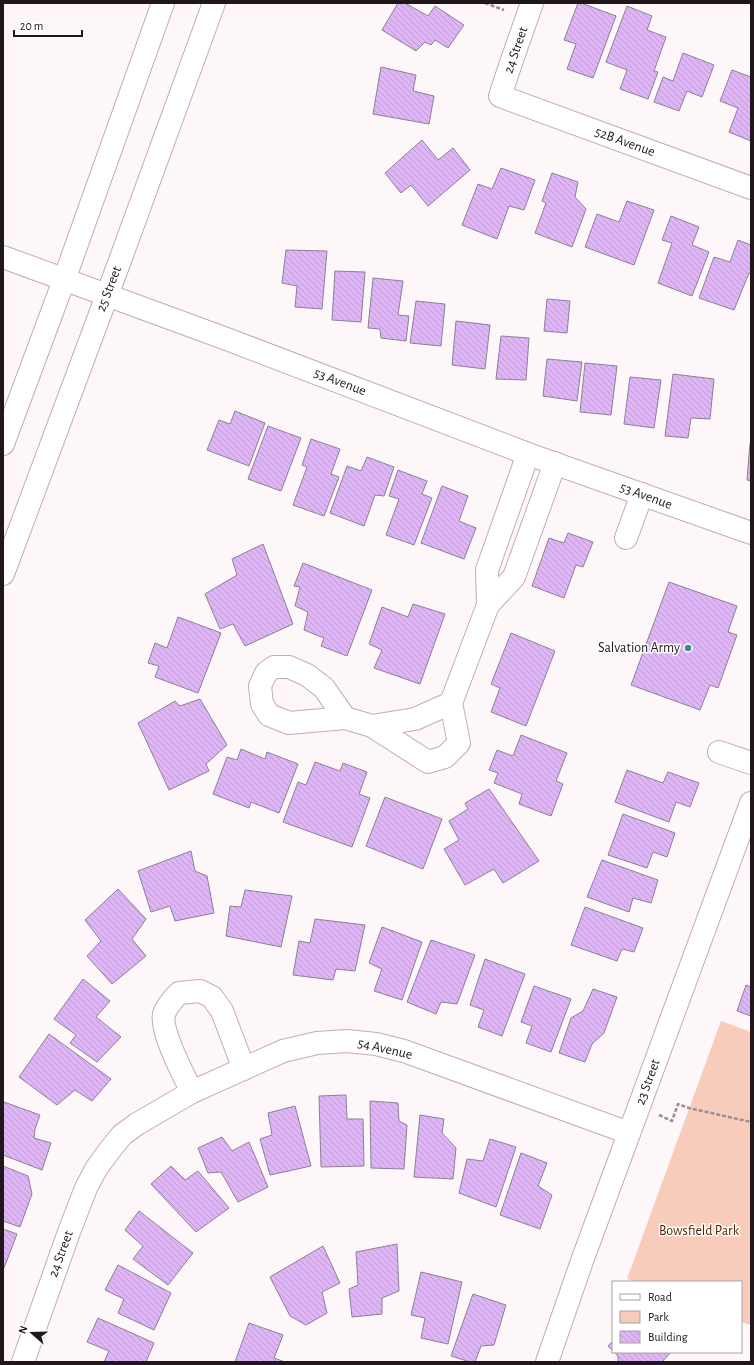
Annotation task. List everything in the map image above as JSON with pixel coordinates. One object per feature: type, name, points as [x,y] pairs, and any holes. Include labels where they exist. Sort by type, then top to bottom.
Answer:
[{"type":"street","points":[[3,444],[64,280],[163,3]]},
{"type":"street","name":"25 Street","points":[[3,574],[214,3]]},
{"type":"street","name":"24 Street","points":[[500,96],[532,3]]},
{"type":"street","name":"52B Avenue","points":[[500,96],[751,188]]},
{"type":"street","name":"53 Avenue","points":[[3,257],[64,280],[107,294],[528,454],[751,533]]},
{"type":"street","points":[[345,718],[372,726],[428,762],[445,757],[459,742],[452,703],[488,605],[487,570],[528,454]]},
{"type":"street","points":[[488,605],[514,577],[555,463]]},
{"type":"street","points":[[626,538],[642,494]]},
{"type":"street","points":[[372,726],[415,719],[452,703]]},
{"type":"street","points":[[719,752],[751,763]]},
{"type":"street","name":"23 Street","points":[[547,1362],[582,1262],[751,803]]},
{"type":"street","points":[[192,1092],[170,1045],[165,1026],[164,1014],[171,1002],[179,993],[200,991],[212,997],[222,1011],[244,1069]]},
{"type":"street","name":"54 Avenue","points":[[109,1151],[122,1135],[136,1124],[192,1092],[283,1051],[317,1043],[346,1040],[376,1044],[412,1054],[630,1133]]},
{"type":"street","name":"24 Street","points":[[23,1362],[86,1188],[96,1169],[109,1151]]},
{"type":"path","points":[[485,3],[504,10]]},
{"type":"path","points":[[660,1116],[672,1121],[678,1104],[689,1108],[751,1122]]},
{"type":"green space","name":"Bowsfield Park","points":[[721,1021],[751,1032],[751,1325],[742,1322],[742,1281],[634,1281],[627,1279]]},
{"type":"building","points":[[398,3],[405,3],[428,16],[435,6],[464,25],[448,48],[435,40],[431,45],[425,42],[416,51],[382,30]]},
{"type":"building","points":[[578,3],[616,16],[593,78],[567,69],[576,44],[564,40]]},
{"type":"building","points":[[627,6],[652,16],[647,30],[666,37],[654,71],[658,72],[648,99],[620,89],[627,70],[606,62]]},
{"type":"building","points":[[683,53],[714,65],[702,97],[687,91],[679,111],[654,102],[663,77],[673,81]]},
{"type":"building","points":[[381,67],[416,75],[413,91],[434,96],[429,124],[373,114]]},
{"type":"building","points":[[732,70],[751,77],[751,141],[729,132],[738,108],[720,101]]},
{"type":"building","points":[[422,140],[438,160],[453,148],[470,170],[428,206],[411,185],[401,193],[385,173]]},
{"type":"building","points":[[501,168],[535,180],[524,210],[509,206],[497,239],[462,225],[478,184],[492,189]]},
{"type":"building","points":[[552,173],[578,182],[575,197],[586,209],[572,247],[535,233],[546,203],[542,201]]},
{"type":"building","points":[[627,201],[654,210],[634,265],[585,247],[597,214],[619,222]]},
{"type":"building","points":[[671,216],[699,227],[692,245],[709,252],[692,296],[658,283],[672,243],[662,240]]},
{"type":"building","points":[[738,240],[751,245],[751,274],[749,273],[734,310],[699,298],[714,257],[730,262]]},
{"type":"building","points":[[286,250],[327,251],[322,309],[295,307],[297,286],[282,283]]},
{"type":"building","points":[[335,271],[365,272],[361,322],[332,320]]},
{"type":"building","points":[[373,278],[403,281],[398,315],[409,316],[406,341],[381,338],[380,329],[368,328]]},
{"type":"building","points":[[547,299],[570,301],[567,333],[544,331]]},
{"type":"building","points":[[416,301],[445,304],[441,346],[410,343]]},
{"type":"building","points":[[456,321],[490,325],[485,369],[452,365]]},
{"type":"building","points":[[501,336],[529,338],[526,380],[496,379]]},
{"type":"building","points":[[547,359],[582,362],[577,401],[543,396]]},
{"type":"building","points":[[585,363],[617,366],[611,415],[580,412]]},
{"type":"building","points":[[673,374],[714,379],[710,419],[691,418],[688,438],[665,436]]},
{"type":"building","points":[[630,377],[661,380],[654,428],[624,424]]},
{"type":"building","points":[[235,411],[265,423],[249,466],[207,450],[219,420],[230,424]]},
{"type":"building","points":[[268,426],[301,438],[281,491],[248,479]]},
{"type":"building","points":[[311,439],[340,449],[331,474],[339,477],[324,516],[293,505],[307,467],[302,465]]},
{"type":"building","points":[[751,443],[751,481],[747,480]]},
{"type":"building","points":[[367,457],[394,467],[384,496],[375,495],[364,526],[330,513],[347,466],[361,471]]},
{"type":"building","points":[[398,470],[427,481],[422,494],[432,498],[414,545],[386,535],[399,499],[389,496]]},
{"type":"building","points":[[442,486],[468,496],[459,521],[476,528],[464,559],[421,543]]},
{"type":"building","points":[[568,533],[593,542],[583,567],[576,565],[564,598],[532,586],[549,538],[564,543]]},
{"type":"building","points":[[263,544],[293,624],[245,646],[233,624],[220,629],[205,594],[237,575],[232,559]]},
{"type":"building","points":[[303,563],[372,590],[347,656],[321,646],[324,638],[304,630],[308,612],[295,606],[300,587],[294,586]]},
{"type":"building","name":"Salvation Army","points":[[669,582],[737,606],[728,632],[737,635],[718,688],[710,685],[700,710],[631,685]]},
{"type":"building","points":[[413,604],[445,614],[420,684],[374,668],[382,650],[369,644],[382,607],[408,617]]},
{"type":"building","points":[[178,617],[221,633],[198,693],[155,677],[159,666],[148,663],[155,643],[167,648]]},
{"type":"building","points":[[511,633],[555,651],[526,726],[491,712],[500,688],[491,684]]},
{"type":"building","points":[[200,699],[227,745],[206,764],[209,771],[169,790],[138,723],[175,701],[180,706]]},
{"type":"building","points":[[521,735],[567,753],[556,781],[563,784],[551,816],[519,804],[522,794],[494,783],[498,773],[489,770],[497,750],[513,756]]},
{"type":"building","points":[[241,749],[265,759],[267,752],[298,764],[279,813],[251,802],[249,808],[213,794],[227,757],[237,760]]},
{"type":"building","points":[[315,762],[340,771],[343,763],[367,772],[359,794],[370,798],[352,847],[283,822],[298,782],[306,785]]},
{"type":"building","points":[[627,770],[663,783],[668,772],[699,783],[690,807],[676,802],[669,822],[615,802]]},
{"type":"building","points":[[489,789],[539,861],[503,883],[494,869],[465,885],[444,849],[459,840],[449,821],[468,809],[465,803]]},
{"type":"building","points":[[385,797],[442,819],[423,869],[366,846]]},
{"type":"building","points":[[623,814],[675,833],[667,857],[653,852],[647,868],[608,855]]},
{"type":"building","points":[[191,851],[195,871],[207,876],[214,913],[175,921],[170,906],[151,912],[138,871]]},
{"type":"building","points":[[602,860],[658,880],[651,903],[633,898],[629,912],[587,897]]},
{"type":"building","points":[[118,889],[146,919],[132,939],[146,956],[112,984],[87,956],[101,941],[85,920]]},
{"type":"building","points":[[245,890],[292,896],[281,947],[226,936],[230,906],[241,907]]},
{"type":"building","points":[[585,907],[643,928],[634,952],[622,949],[617,961],[571,945]]},
{"type":"building","points":[[315,919],[365,925],[355,971],[336,969],[333,980],[293,975],[299,941],[310,943]]},
{"type":"building","points":[[382,927],[422,942],[402,1000],[374,991],[382,969],[369,963]]},
{"type":"building","points":[[431,940],[475,955],[457,1004],[441,1002],[436,1014],[407,1002]]},
{"type":"building","points":[[485,959],[525,974],[502,1036],[478,1027],[484,1010],[470,1005]]},
{"type":"building","points":[[83,979],[110,1001],[96,1017],[121,1037],[97,1062],[70,1043],[76,1035],[54,1019]]},
{"type":"building","points":[[746,985],[751,987],[751,1016],[737,1011]]},
{"type":"building","points":[[534,986],[571,999],[551,1052],[526,1043],[532,1026],[521,1022]]},
{"type":"building","points":[[593,989],[617,997],[604,1033],[592,1044],[585,1062],[559,1053],[571,1018],[583,1011]]},
{"type":"building","points":[[49,1034],[111,1079],[92,1101],[75,1090],[57,1105],[19,1077]]},
{"type":"building","points":[[346,1095],[347,1119],[363,1119],[364,1166],[321,1167],[319,1096]]},
{"type":"building","points":[[370,1101],[398,1103],[399,1121],[407,1125],[404,1169],[371,1168]]},
{"type":"building","points":[[4,1102],[40,1115],[35,1129],[34,1138],[51,1143],[42,1170],[3,1155]]},
{"type":"building","points":[[295,1106],[311,1166],[270,1175],[260,1139],[272,1135],[268,1113]]},
{"type":"building","points":[[420,1115],[444,1119],[442,1133],[456,1148],[453,1179],[414,1177]]},
{"type":"building","points":[[222,1137],[232,1151],[249,1142],[268,1187],[238,1202],[221,1172],[208,1173],[198,1148]]},
{"type":"building","points":[[490,1139],[516,1147],[496,1207],[459,1193],[467,1159],[483,1161]]},
{"type":"building","points":[[521,1153],[547,1163],[538,1186],[552,1195],[540,1229],[500,1215]]},
{"type":"building","points":[[3,1166],[28,1176],[32,1194],[20,1227],[3,1221]]},
{"type":"building","points":[[171,1166],[185,1180],[198,1171],[229,1208],[196,1232],[151,1184]]},
{"type":"building","points":[[139,1211],[193,1253],[168,1285],[133,1259],[143,1246],[125,1230]]},
{"type":"building","points":[[3,1229],[17,1234],[4,1268],[3,1268]]},
{"type":"building","points":[[397,1244],[399,1291],[382,1298],[382,1314],[352,1317],[349,1289],[358,1285],[356,1252]]},
{"type":"building","points":[[323,1246],[340,1283],[322,1292],[327,1313],[306,1325],[290,1316],[270,1277]]},
{"type":"building","points":[[118,1265],[171,1293],[154,1330],[118,1313],[124,1299],[105,1290]]},
{"type":"building","points":[[421,1272],[462,1282],[448,1344],[421,1338],[425,1318],[411,1315]]},
{"type":"building","points":[[473,1294],[506,1305],[494,1345],[481,1346],[475,1362],[470,1362],[451,1356]]},
{"type":"building","points":[[98,1318],[154,1343],[146,1362],[104,1362],[109,1351],[87,1342]]},
{"type":"building","points":[[249,1323],[283,1335],[274,1358],[285,1362],[235,1362]]},
{"type":"building","points":[[612,1342],[612,1350],[608,1346]]},
{"type":"building","points":[[615,1353],[670,1353],[662,1362],[618,1362],[618,1356]]},
{"type":"place","name":"Salvation Army","points":[[688,648]]}]
